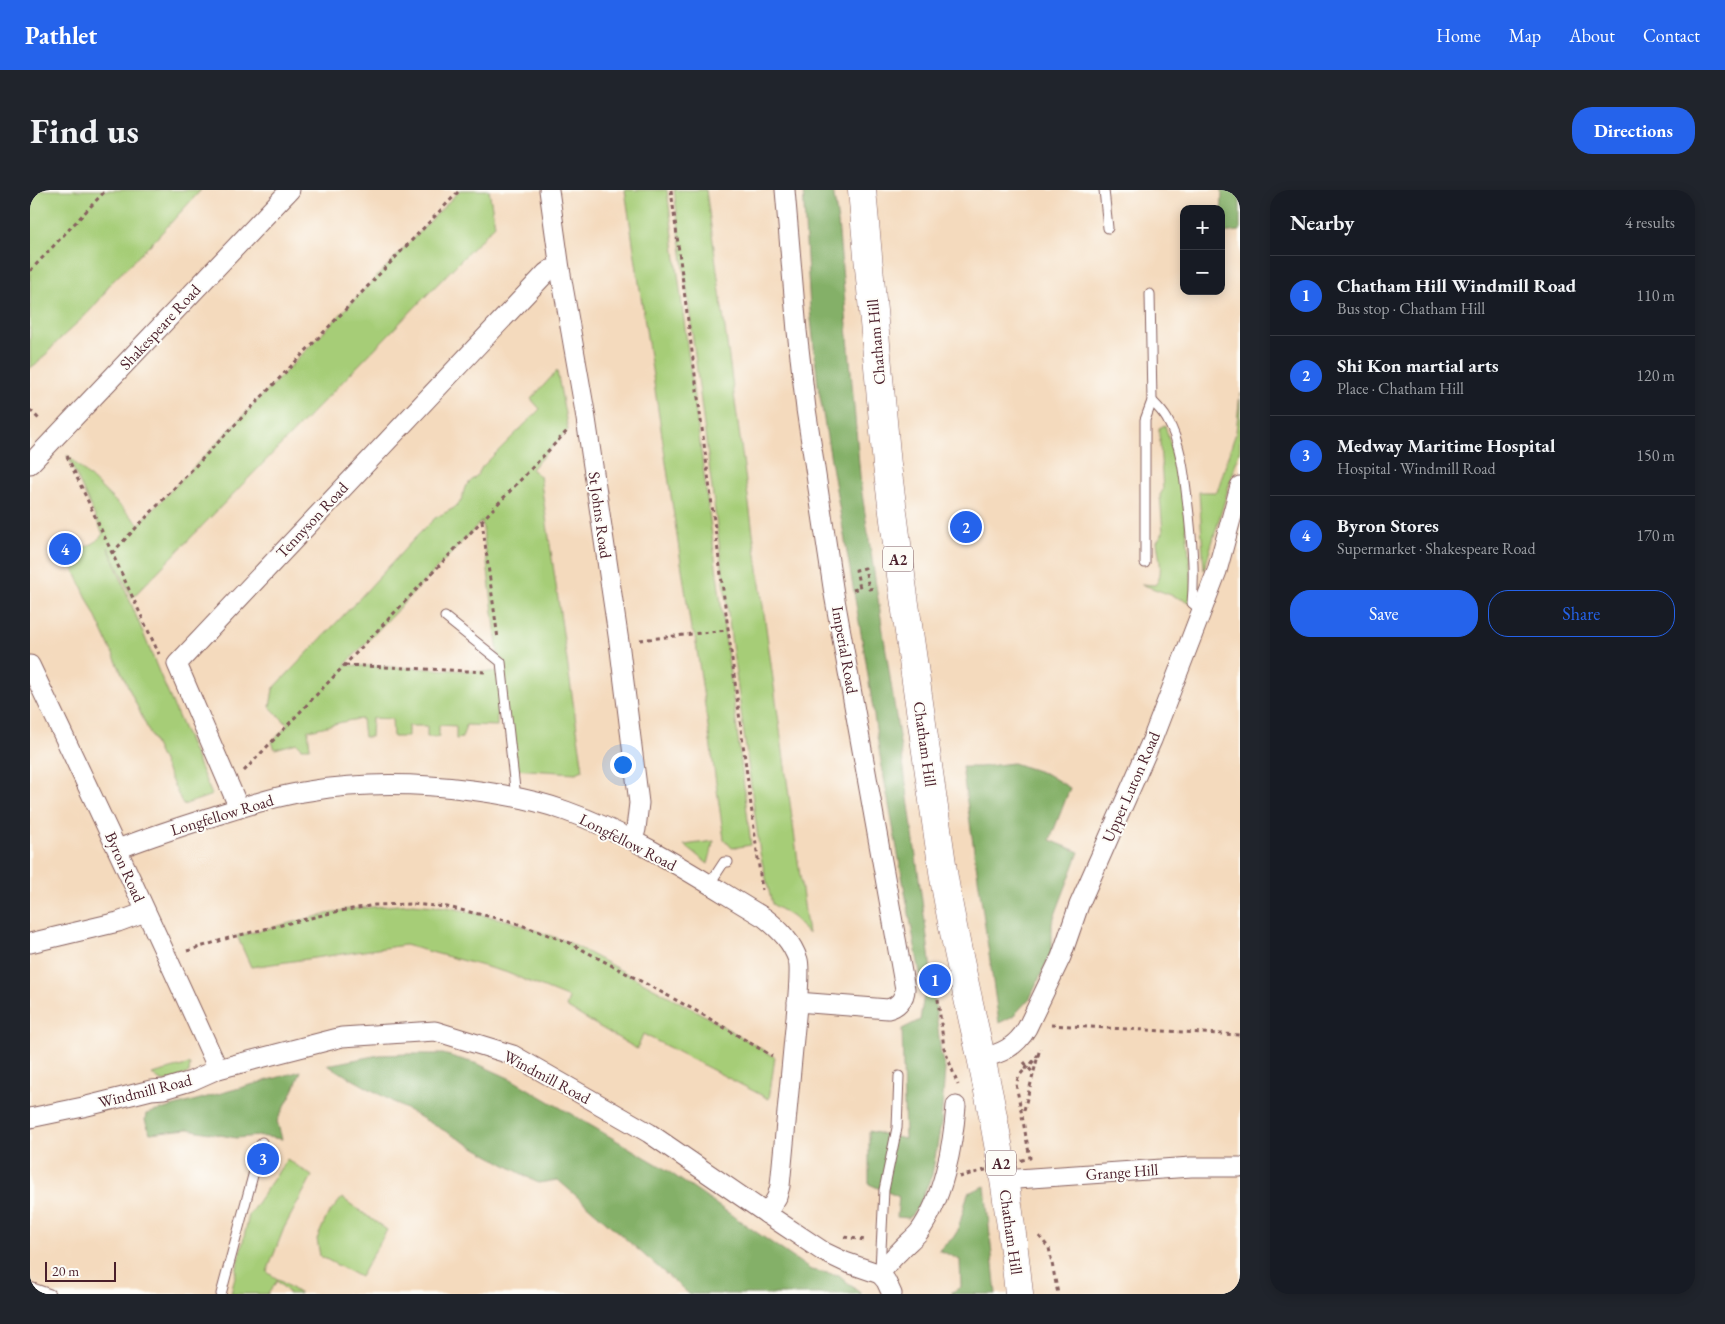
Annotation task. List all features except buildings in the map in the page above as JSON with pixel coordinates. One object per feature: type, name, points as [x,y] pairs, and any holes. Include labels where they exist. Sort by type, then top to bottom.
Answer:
[{"type":"main road","name":"Chatham Hill","points":[[862,190],[886,466],[902,583],[949,907],[981,1058],[1004,1180],[1019,1294]]},
{"type":"street","name":"Shakespeare Road","points":[[30,464],[290,190]]},
{"type":"street","name":"St Johns Road","points":[[549,190],[560,269],[586,412],[619,642],[639,803],[633,840]]},
{"type":"street","name":"Imperial Road","points":[[785,190],[797,331],[806,409],[834,594],[905,989],[905,994],[899,1003],[888,1009],[797,1002]]},
{"type":"street","name":"Tennyson Road","points":[[177,664],[546,273],[550,270],[560,269]]},
{"type":"street","name":"Upper Luton Road","points":[[981,1058],[1000,1053],[1013,1045],[1025,1032],[1061,957],[1079,904],[1152,740],[1202,611],[1217,571],[1240,486]]},
{"type":"street","points":[[177,664],[239,808]]},
{"type":"street","name":"Byron Road","points":[[30,665],[118,850],[218,1069]]},
{"type":"street","name":"Longfellow Road","points":[[118,850],[239,808],[291,794],[329,788],[401,784],[443,786],[516,798],[565,810],[633,840],[765,918],[780,930],[790,944],[798,962],[792,1067],[780,1186],[777,1197],[767,1214]]},
{"type":"street","points":[[30,943],[118,922],[145,912]]},
{"type":"street","name":"Windmill Road","points":[[30,1118],[151,1090],[164,1089],[191,1082],[218,1069],[347,1036],[434,1032],[513,1055],[649,1133],[824,1252],[845,1262],[880,1274]]},
{"type":"street","points":[[892,1294],[886,1281],[880,1274],[893,1257],[916,1236],[930,1213],[944,1176],[956,1106]]},
{"type":"street","name":"Grange Hill","points":[[1004,1180],[1191,1167],[1240,1167]]},
{"type":"lane","points":[[1104,190],[1108,228]]},
{"type":"lane","points":[[1145,563],[1145,420],[1152,401],[1150,294]]},
{"type":"lane","points":[[1152,401],[1167,419],[1180,453],[1185,481],[1195,578],[1192,603],[1202,611]]},
{"type":"lane","points":[[445,617],[501,662],[516,798]]},
{"type":"lane","points":[[709,885],[724,862],[728,862]]},
{"type":"lane","points":[[880,1274],[884,1190],[898,1128],[899,1076]]},
{"type":"lane","points":[[221,1294],[262,1142]]},
{"type":"lane","points":[[30,1288],[50,1294]]},
{"type":"path","points":[[30,271],[106,190]]},
{"type":"path","points":[[112,553],[460,190]]},
{"type":"path","points":[[671,190],[765,918]]},
{"type":"path","points":[[230,785],[586,412]]},
{"type":"path","points":[[57,436],[162,662],[177,664]]},
{"type":"path","points":[[482,520],[501,662]]},
{"type":"path","points":[[850,590],[860,588],[856,570],[866,568],[869,589],[876,588]]},
{"type":"path","points":[[619,642],[727,630]]},
{"type":"path","points":[[345,665],[502,672]]},
{"type":"path","points":[[167,957],[232,938],[340,911],[375,905],[412,904],[447,907],[510,921],[570,943],[700,1013],[792,1067]]},
{"type":"path","points":[[1030,1024],[1240,1035]]},
{"type":"path","points":[[1024,1110],[1041,1043]]},
{"type":"path","points":[[959,1177],[1030,1158],[1016,1084],[1019,1076],[1038,1054]]},
{"type":"green space","points":[[30,190],[201,190],[153,242],[109,285],[93,308],[42,359],[30,368]]},
{"type":"green space","points":[[460,190],[489,190],[495,225],[132,598],[108,547],[212,795],[183,805],[67,555],[94,543],[103,534],[67,455],[139,524]]},
{"type":"green space","points":[[625,190],[667,190],[751,845],[732,848],[724,839],[695,636],[691,629]]},
{"type":"green space","points":[[674,190],[706,190],[808,934],[793,917],[772,904],[760,853]]},
{"type":"green space","points":[[803,190],[833,190],[838,222],[861,487],[904,769],[941,1054],[945,1069],[941,1124],[932,1175],[918,1207],[909,1218],[897,1217],[899,1197],[869,1184],[869,1131],[905,1139],[902,1029],[920,1020],[924,995],[880,756],[866,662],[818,385],[810,309]]},
{"type":"green space","points":[[1222,190],[1240,190],[1240,231],[1225,233],[1225,205],[1222,205]]},
{"type":"green space","points":[[557,371],[568,430],[531,469],[540,476],[583,770],[576,773],[512,769],[482,521],[345,665],[497,672],[502,708],[497,708],[497,726],[466,725],[462,738],[456,739],[456,726],[439,725],[439,737],[427,737],[427,726],[408,726],[408,737],[393,737],[392,719],[372,718],[371,737],[364,737],[362,719],[308,730],[310,748],[302,748],[297,743],[275,749],[272,742],[288,725],[270,707],[273,689],[435,518],[454,508],[461,501],[465,487],[482,467],[540,409],[531,399]]},
{"type":"green space","points":[[1240,393],[1240,449],[1204,570],[1199,492],[1217,492],[1236,432]]},
{"type":"green space","points":[[1165,425],[1182,487],[1193,594],[1192,603],[1141,584],[1155,585],[1160,575],[1157,541],[1163,533],[1160,495],[1163,490],[1159,428]]},
{"type":"green space","points":[[1013,763],[1047,774],[1070,788],[1050,840],[1079,852],[1052,923],[1052,951],[1030,998],[1013,1016],[999,1023],[962,767]]},
{"type":"green space","points":[[714,841],[708,864],[684,845]]},
{"type":"green space","points":[[412,904],[447,907],[510,921],[570,943],[700,1013],[775,1057],[769,1099],[643,1034],[637,1049],[566,1007],[569,998],[505,972],[405,945],[251,967],[237,936],[348,909]]},
{"type":"green space","points":[[443,1054],[478,1064],[511,1079],[662,1167],[811,1270],[839,1275],[861,1294],[689,1294],[558,1180],[538,1183],[327,1065],[379,1055]]},
{"type":"green space","points":[[190,1064],[189,1073],[166,1082],[159,1080],[152,1074]]},
{"type":"green space","points":[[301,1071],[277,1121],[282,1139],[259,1136],[236,1138],[188,1129],[150,1133],[145,1120],[146,1114]]},
{"type":"green space","points":[[287,1159],[312,1176],[284,1228],[267,1272],[300,1294],[288,1294],[277,1281],[268,1294],[231,1294],[249,1215]]},
{"type":"green space","points":[[985,1186],[996,1294],[952,1294],[952,1292],[961,1287],[960,1260],[939,1250],[953,1238],[958,1230],[968,1193]]},
{"type":"green space","points":[[342,1198],[387,1230],[360,1277],[320,1256],[317,1239],[327,1216]]},
{"type":"place","name":"Shi Kon martial arts","points":[[966,527]]},
{"type":"place","name":"Byron Stores","points":[[65,549]]},
{"type":"place","name":"Chatham Hill Windmill Road","points":[[935,980]]},
{"type":"place","name":"Medway Maritime Hospital","points":[[263,1159]]}]
